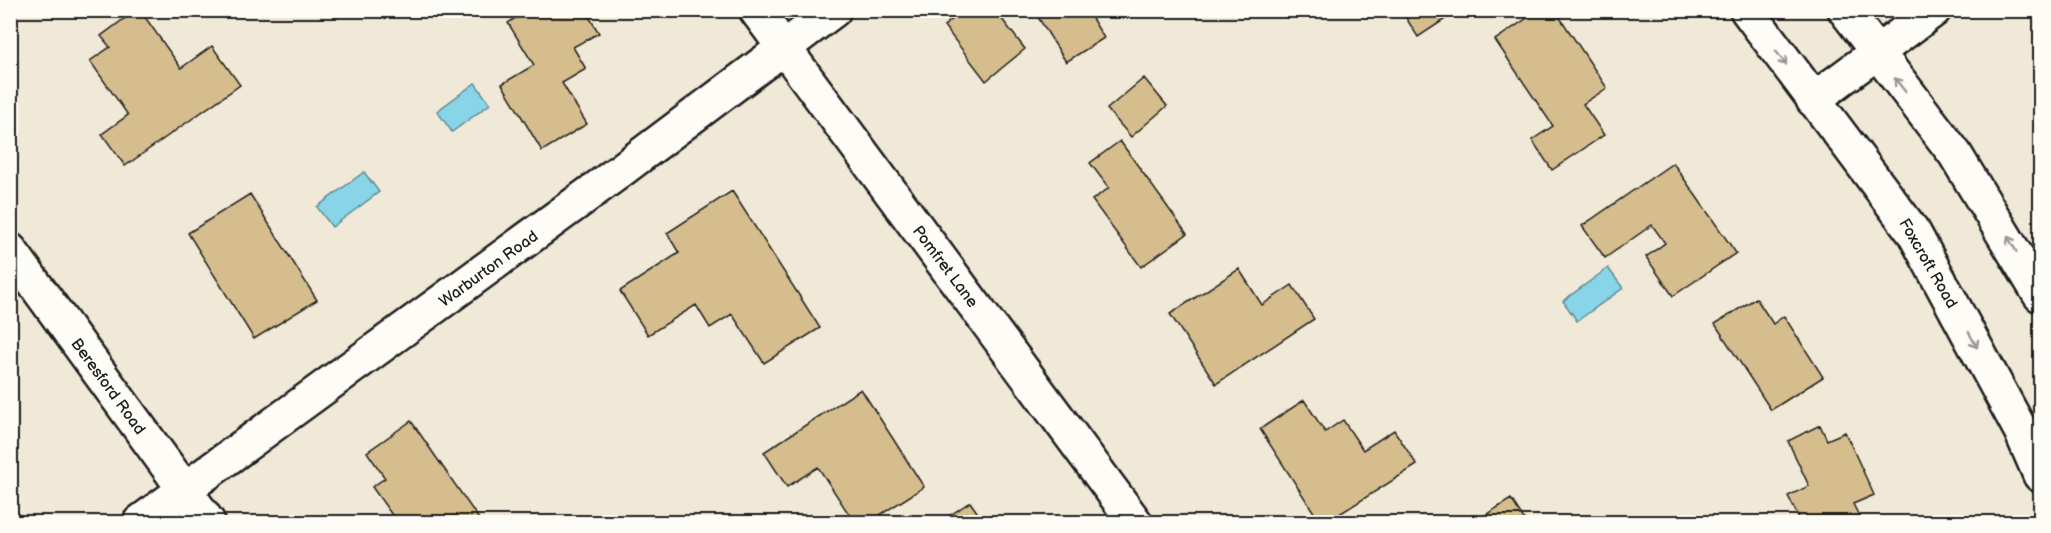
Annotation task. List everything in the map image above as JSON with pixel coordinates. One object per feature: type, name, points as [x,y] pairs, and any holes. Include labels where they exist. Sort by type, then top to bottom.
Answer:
[{"type":"street","name":"Pomfret Lane","points":[[756,10],[1135,522]]},
{"type":"street","name":"Warburton Road","points":[[140,522],[612,177],[834,10]]},
{"type":"street","name":"Foxcroft Road","points":[[1747,10],[1914,233],[2021,431],[2040,475]]},
{"type":"street","points":[[1845,10],[1876,54],[1955,154],[2002,227],[2040,295]]},
{"type":"street","points":[[1813,100],[1934,10]]},
{"type":"street","name":"Beresford Road","points":[[10,250],[208,522]]},
{"type":"water","points":[[475,83],[490,104],[452,132],[437,111]]},
{"type":"water","points":[[364,172],[379,192],[332,227],[317,207]]},
{"type":"water","points":[[1608,268],[1623,288],[1577,321],[1563,301]]},
{"type":"building","points":[[136,10],[140,10],[181,68],[212,46],[240,85],[125,166],[102,134],[128,115],[90,61],[110,47],[101,36]]},
{"type":"building","points":[[513,10],[585,10],[599,33],[573,47],[586,69],[562,83],[587,124],[542,151],[502,84],[534,65],[508,23],[517,17]]},
{"type":"building","points":[[964,10],[995,10],[1025,49],[986,81],[944,26]]},
{"type":"building","points":[[1043,10],[1087,10],[1104,38],[1066,62],[1036,14]]},
{"type":"building","points":[[1401,10],[1459,10],[1418,37]]},
{"type":"building","points":[[1539,10],[1555,10],[1607,88],[1583,104],[1604,135],[1552,170],[1532,140],[1553,126],[1495,40]]},
{"type":"building","points":[[1144,78],[1167,106],[1131,137],[1107,109]]},
{"type":"building","points":[[1120,141],[1187,234],[1141,267],[1092,200],[1109,188],[1090,163]]},
{"type":"building","points":[[1673,163],[1736,253],[1673,296],[1646,257],[1665,243],[1652,225],[1605,258],[1582,226]]},
{"type":"building","points":[[732,191],[820,328],[764,363],[732,314],[710,328],[696,305],[648,335],[620,291],[679,253],[667,233]]},
{"type":"building","points":[[250,194],[317,300],[254,339],[188,233]]},
{"type":"building","points":[[1239,269],[1262,305],[1292,285],[1314,319],[1216,384],[1170,314]]},
{"type":"building","points":[[1756,298],[1773,324],[1784,316],[1823,377],[1771,410],[1715,324]]},
{"type":"building","points":[[861,389],[924,487],[869,522],[854,522],[818,467],[787,487],[764,452]]},
{"type":"building","points":[[1304,400],[1325,432],[1343,420],[1363,450],[1394,430],[1417,465],[1327,522],[1320,522],[1260,429]]},
{"type":"building","points":[[411,421],[481,522],[397,522],[372,487],[385,478],[367,452]]},
{"type":"building","points":[[1820,425],[1827,440],[1845,432],[1874,495],[1853,504],[1862,522],[1801,522],[1788,496],[1809,486],[1788,441]]},
{"type":"building","points":[[1511,499],[1526,522],[1482,522],[1479,519]]},
{"type":"building","points":[[970,502],[984,522],[940,522]]}]
